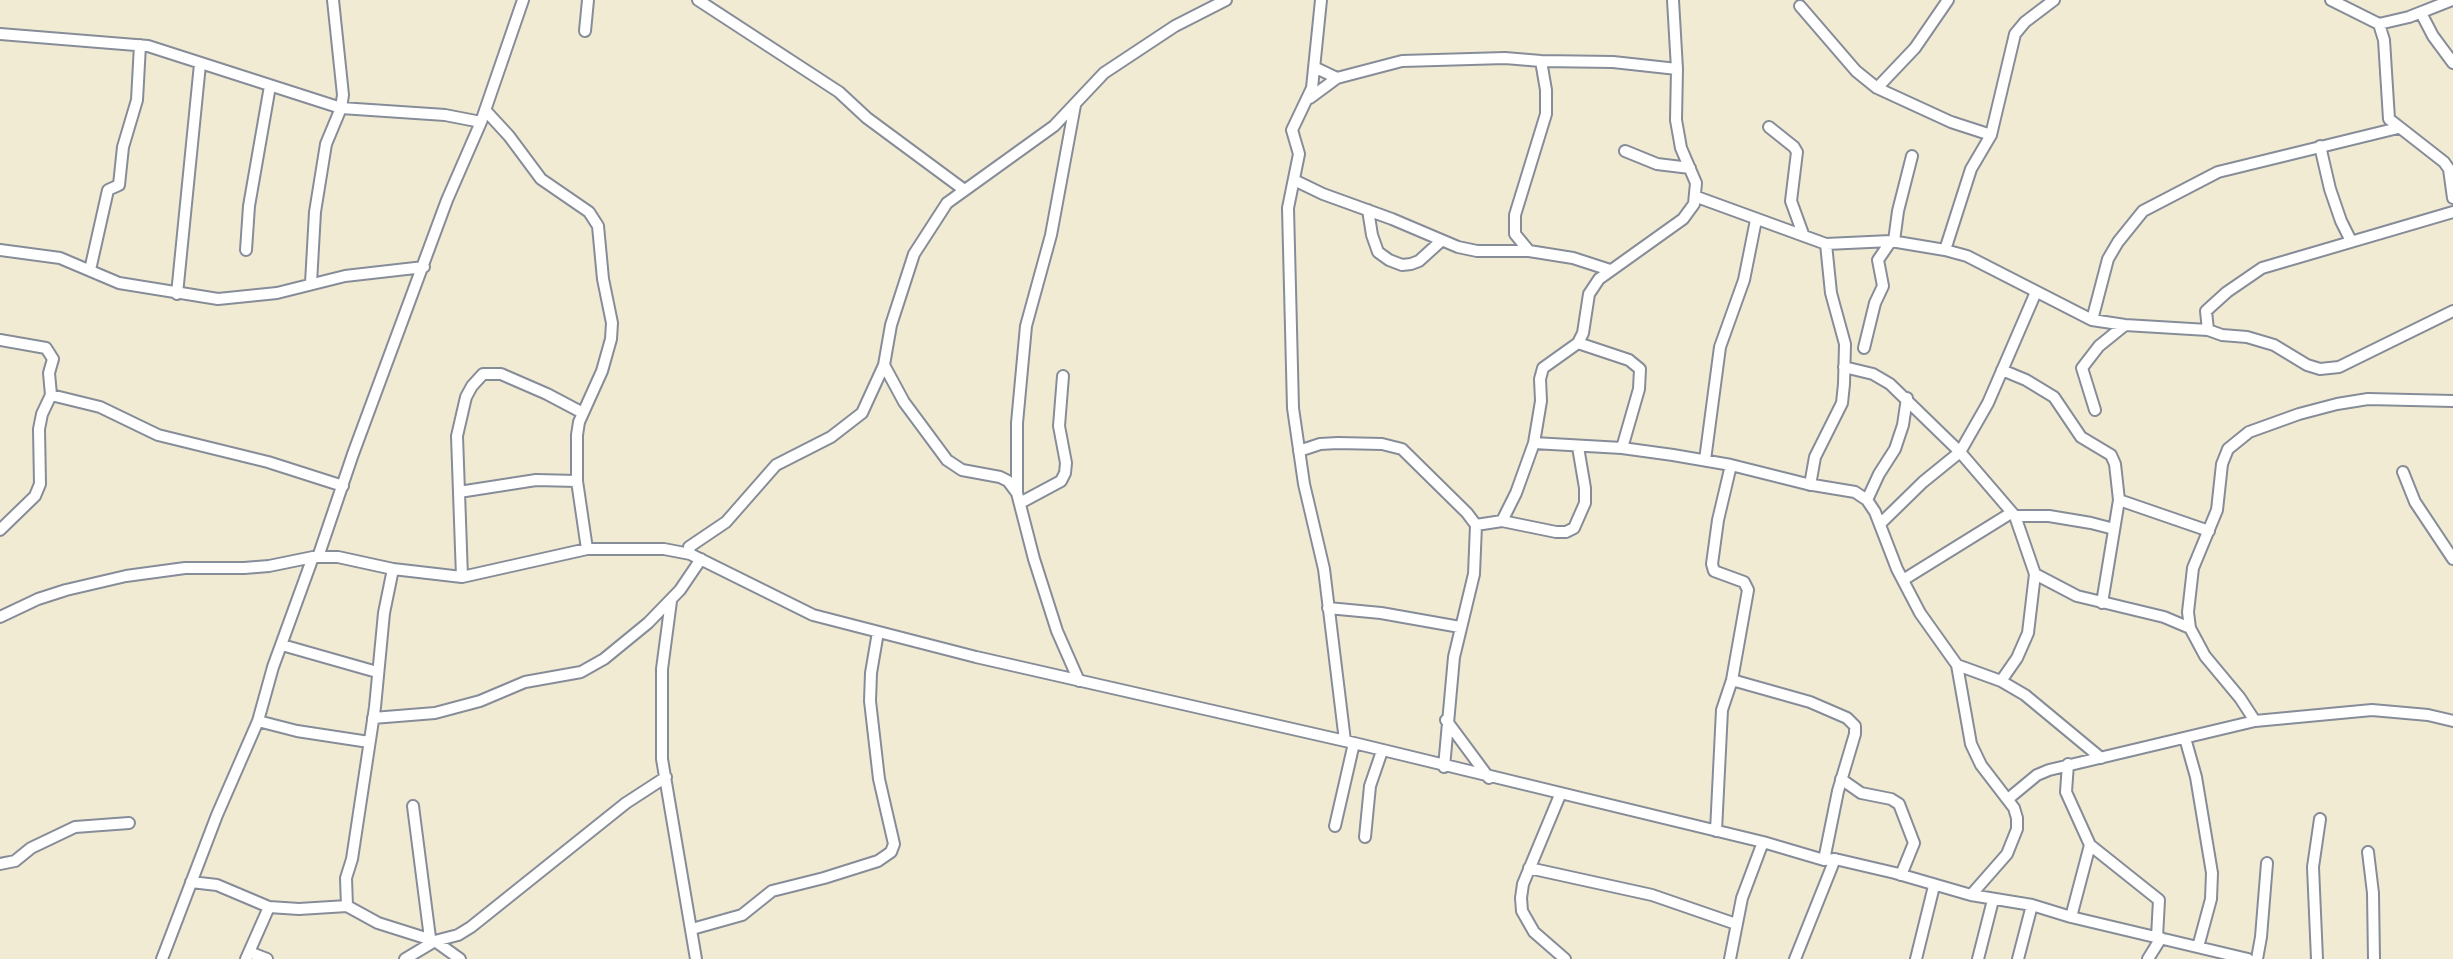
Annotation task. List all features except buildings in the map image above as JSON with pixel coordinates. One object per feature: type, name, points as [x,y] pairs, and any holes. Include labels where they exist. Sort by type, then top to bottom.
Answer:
[{"type":"street","points":[[311,283],[315,212],[326,144],[341,108],[342,68],[333,0]]},
{"type":"street","points":[[162,959],[258,721],[282,645],[447,200],[481,122],[523,0]]},
{"type":"street","points":[[585,31],[588,0]]},
{"type":"street","points":[[698,0],[839,92],[867,118],[963,189]]},
{"type":"street","points":[[690,554],[689,547],[726,522],[776,465],[831,437],[862,413],[884,365],[891,325],[914,254],[947,203],[1035,140],[1075,105],[1104,73],[1175,26],[1226,0]]},
{"type":"street","points":[[1321,0],[1316,68],[1310,98],[1293,126],[1299,154],[1288,208],[1289,301],[1293,408],[1304,484],[1322,557],[1350,742],[1335,826]]},
{"type":"street","points":[[1502,521],[1534,443],[1543,368],[1578,343],[1583,333],[1589,294],[1599,279],[1683,219],[1697,197],[1696,183],[1681,148],[1676,120],[1673,0]]},
{"type":"street","points":[[1877,88],[1915,48],[1948,0]]},
{"type":"street","points":[[1945,250],[1971,169],[1991,135],[2015,34],[2025,22],[2054,0]]},
{"type":"street","points":[[2331,0],[2379,24],[2421,13],[2437,3],[2452,0]]},
{"type":"street","points":[[1800,6],[1856,71],[1877,88],[1951,122],[1991,135]]},
{"type":"street","points":[[2421,13],[2453,63]]},
{"type":"street","points":[[2379,24],[2384,40],[2387,114],[2398,128],[2451,165],[2453,198]]},
{"type":"street","points":[[0,34],[140,45],[341,108],[445,115],[481,122]]},
{"type":"street","points":[[90,270],[108,190],[119,185],[123,147],[137,100],[140,45]]},
{"type":"street","points":[[1310,98],[1337,78],[1402,61],[1505,58],[1613,62],[1677,69]]},
{"type":"street","points":[[1529,251],[1515,234],[1515,215],[1546,114],[1541,61]]},
{"type":"street","points":[[177,294],[200,64]]},
{"type":"street","points":[[1316,68],[1337,78]]},
{"type":"street","points":[[246,250],[249,206],[270,86]]},
{"type":"street","points":[[1075,105],[1051,235],[1026,326],[1017,423],[1019,498],[1057,631],[1079,681]]},
{"type":"street","points":[[485,110],[541,179],[558,194],[589,212],[598,226],[603,279],[612,323],[602,371],[583,413],[577,435],[577,481],[587,549]]},
{"type":"street","points":[[1769,127],[1797,152],[1791,201],[1803,234]]},
{"type":"street","points":[[2092,320],[2108,259],[2143,211],[2208,176],[2398,128]]},
{"type":"street","points":[[2320,146],[2334,200],[2351,241]]},
{"type":"street","points":[[1625,151],[1657,164],[1690,168]]},
{"type":"street","points":[[1864,348],[1875,303],[1883,286],[1878,260],[1892,241],[1912,156]]},
{"type":"street","points":[[1294,180],[1441,241],[1477,251],[1529,251],[1573,258],[1610,270]]},
{"type":"street","points":[[1697,197],[1826,244],[1892,241],[1967,256],[2092,320],[2208,330],[2260,340],[2320,369],[2339,367],[2453,311]]},
{"type":"street","points":[[1368,210],[1378,252],[1389,260],[1402,265],[1411,264],[1419,261],[1441,241]]},
{"type":"street","points":[[2208,330],[2206,311],[2262,268],[2453,212]]},
{"type":"street","points":[[1705,460],[1720,347],[1744,280],[1756,220]]},
{"type":"street","points":[[1810,485],[1815,457],[1842,403],[1845,344],[1831,293],[1826,244]]},
{"type":"street","points":[[0,250],[60,258],[119,283],[218,299],[253,297],[383,270],[424,267]]},
{"type":"street","points":[[1880,524],[1923,482],[1960,452],[1976,427],[2036,292]]},
{"type":"street","points":[[2095,410],[2082,368],[2087,358],[2105,340],[2125,325]]},
{"type":"street","points":[[0,340],[46,348],[53,359],[49,373],[51,395],[39,429],[40,484],[35,496],[0,530]]},
{"type":"street","points":[[1578,343],[1629,360],[1640,369],[1639,389],[1622,448]]},
{"type":"street","points":[[884,365],[904,402],[947,460],[962,470],[1008,481],[1019,498]]},
{"type":"street","points":[[1844,367],[1873,374],[1907,398],[1960,452],[2013,514],[2035,574],[2028,633],[2017,658],[2001,681]]},
{"type":"street","points":[[2002,370],[2054,397],[2081,437],[2111,455],[2115,464],[2119,500],[2102,603]]},
{"type":"street","points":[[462,577],[459,420],[466,397],[483,374],[501,374],[583,413]]},
{"type":"street","points":[[1019,498],[1061,481],[1065,473],[1059,426],[1063,376]]},
{"type":"street","points":[[51,395],[100,407],[158,435],[268,462],[343,486]]},
{"type":"street","points":[[1867,500],[1895,449],[1907,398]]},
{"type":"street","points":[[2255,721],[2240,698],[2213,668],[2190,628],[2188,612],[2193,568],[2219,502],[2225,454],[2231,445],[2249,432],[2291,416],[2337,404],[2368,399],[2453,401]]},
{"type":"street","points":[[1299,451],[1320,444],[1338,443],[1393,446],[1417,462],[1476,525],[1472,584],[1460,627],[1446,720],[1444,767]]},
{"type":"street","points":[[1534,443],[1622,448],[1705,460],[1810,485],[1840,488],[1855,492],[1867,500],[1920,613],[1957,665],[1971,744],[1981,765],[2008,799],[2017,818],[2013,843],[2007,854],[1971,895]]},
{"type":"street","points":[[1476,525],[1502,521],[1556,532],[1574,528],[1585,503],[1578,447]]},
{"type":"street","points":[[1716,831],[1719,732],[1722,710],[1732,680],[1747,585],[1714,571],[1712,564],[1718,520],[1731,465]]},
{"type":"street","points":[[2403,472],[2415,502],[2453,559]]},
{"type":"street","points":[[459,492],[536,480],[577,481]]},
{"type":"street","points":[[2119,500],[2209,531]]},
{"type":"street","points":[[1903,580],[2013,514],[2049,516],[2114,529]]},
{"type":"street","points":[[0,617],[38,599],[126,576],[185,568],[269,566],[316,557],[338,557],[393,569],[462,577],[587,549],[664,549],[690,554],[813,615],[878,632],[1350,742],[1901,875],[1971,895],[2032,905],[2248,959]]},
{"type":"street","points":[[373,718],[435,713],[480,701],[525,682],[574,675],[610,654],[671,600],[701,559]]},
{"type":"street","points":[[347,906],[346,878],[352,859],[373,718],[384,613],[393,569]]},
{"type":"street","points":[[2035,574],[2077,596],[2164,617],[2190,628]]},
{"type":"street","points":[[671,600],[661,681],[662,759],[696,959]]},
{"type":"street","points":[[1328,608],[1381,613],[1460,627]]},
{"type":"street","points":[[692,929],[742,915],[772,891],[878,861],[891,852],[894,844],[879,779],[870,701],[878,632]]},
{"type":"street","points":[[282,645],[377,672]]},
{"type":"street","points":[[1957,665],[2001,681],[2025,695],[2101,758]]},
{"type":"street","points":[[1732,680],[1810,702],[1852,722],[1855,731],[1841,779],[1830,860],[1795,959]]},
{"type":"street","points":[[2008,799],[2037,775],[2068,764],[2255,721],[2372,710],[2428,715],[2453,721]]},
{"type":"street","points":[[1446,720],[1489,778]]},
{"type":"street","points":[[258,721],[297,731],[369,742]]},
{"type":"street","points":[[2185,738],[2196,777],[2212,873],[2211,899],[2198,947]]},
{"type":"street","points":[[1365,837],[1370,786],[1382,751]]},
{"type":"street","points":[[2068,764],[2066,792],[2090,845],[2159,900],[2159,938],[2148,959]]},
{"type":"street","points":[[405,959],[433,940],[458,935],[471,927],[615,811],[666,777]]},
{"type":"street","points":[[1841,779],[1861,793],[1891,799],[1899,804],[1914,843],[1901,875]]},
{"type":"street","points":[[1560,795],[1523,884],[1522,911],[1534,932],[1565,959]]},
{"type":"street","points":[[413,806],[433,940]]},
{"type":"street","points":[[2317,959],[2313,867],[2320,819]]},
{"type":"street","points":[[0,864],[15,861],[31,848],[75,827],[129,823]]},
{"type":"street","points":[[1730,959],[1742,898],[1763,842]]},
{"type":"street","points":[[2071,917],[2090,845]]},
{"type":"street","points":[[2368,852],[2373,893],[2374,959]]},
{"type":"street","points":[[2257,959],[2263,925],[2267,863]]},
{"type":"street","points":[[1529,868],[1652,895],[1736,924]]},
{"type":"street","points":[[191,882],[217,885],[269,907],[347,906],[378,923],[433,940],[460,959]]},
{"type":"street","points":[[1916,959],[1934,886]]},
{"type":"street","points":[[1978,959],[1993,900]]},
{"type":"street","points":[[2018,959],[2032,905]]},
{"type":"street","points":[[267,959],[247,956],[269,907]]}]
